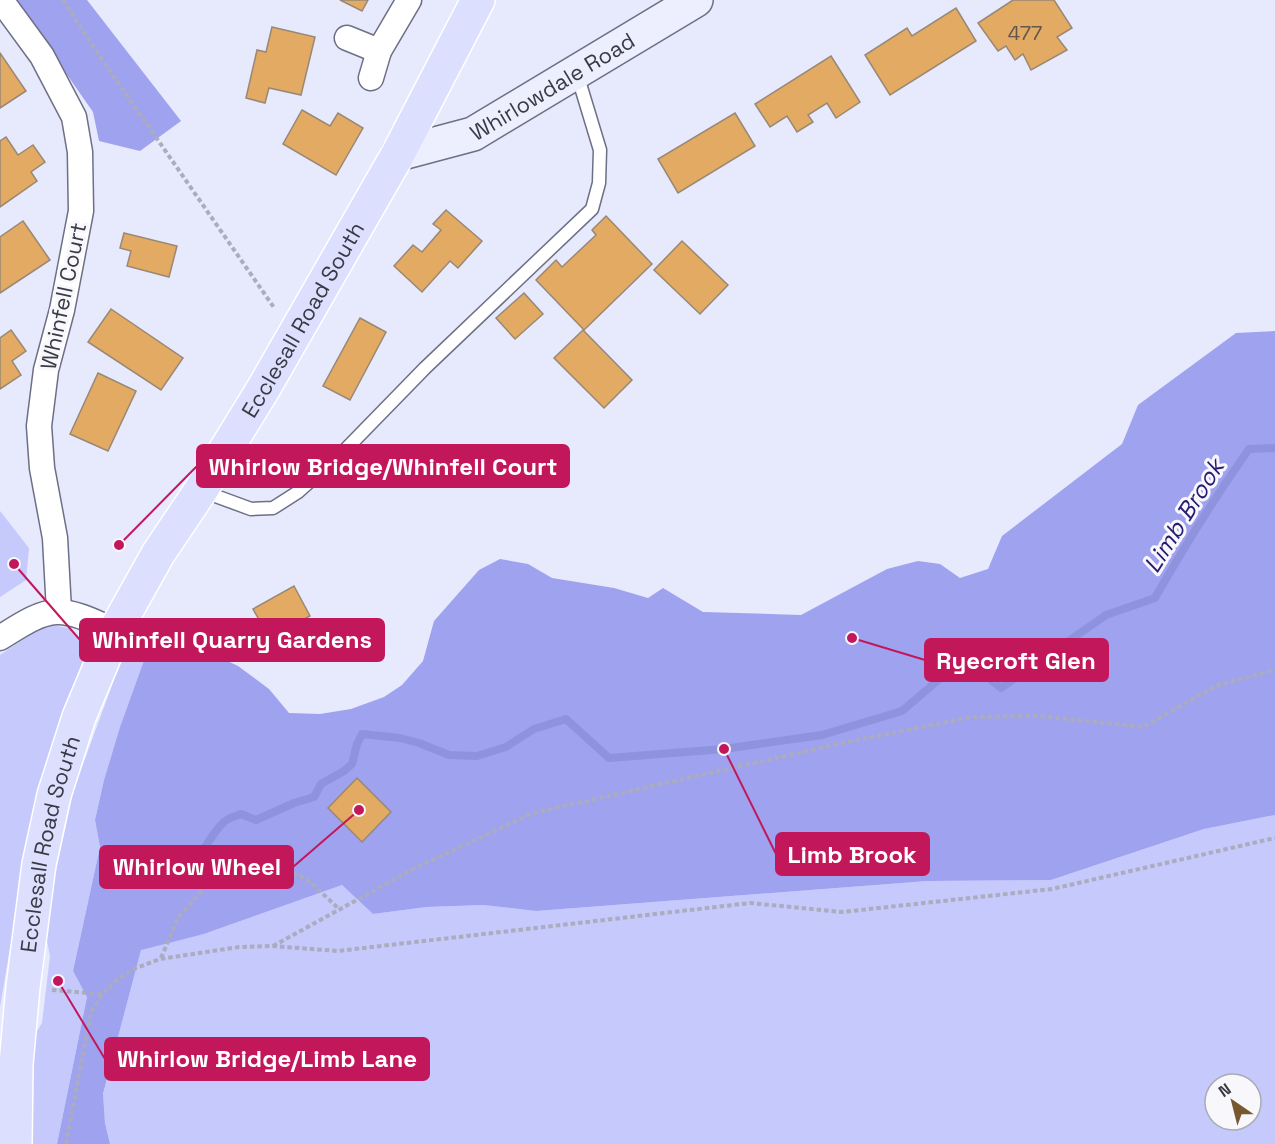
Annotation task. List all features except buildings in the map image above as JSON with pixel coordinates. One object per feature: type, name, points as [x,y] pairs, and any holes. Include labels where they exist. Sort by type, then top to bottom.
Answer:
[{"type":"main road","name":"Ecclesall Road South","points":[[15,1144],[8,1063],[23,987],[39,864],[54,795],[79,717],[115,631],[158,554],[201,490],[262,391],[398,154],[478,0]]},
{"type":"main road","name":"Whirlowdale Road","points":[[398,154],[473,134],[696,0]]},
{"type":"street","name":"Whinfell Court","points":[[1,0],[42,56],[74,117],[80,152],[81,211],[62,310],[46,370],[39,426],[42,468],[55,537],[59,611]]},
{"type":"street","points":[[371,78],[379,51],[409,0]]},
{"type":"street","points":[[347,38],[379,51]]},
{"type":"street","points":[[0,638],[31,618],[59,611],[76,614],[115,631]]},
{"type":"lane","points":[[201,490],[251,509],[273,508],[298,492],[346,449],[425,368],[592,209],[599,183],[600,150],[577,72]]},
{"type":"path","points":[[63,0],[98,54],[293,334]]},
{"type":"path","points":[[272,946],[415,868],[533,813],[847,742],[972,717],[1038,716],[1143,727],[1218,685],[1275,670]]},
{"type":"path","points":[[66,1144],[91,1012],[102,994],[117,980],[132,970],[160,959],[239,947],[272,946],[338,951],[750,903],[842,912],[1052,890],[1275,838]]},
{"type":"path","points":[[160,959],[178,918],[215,876],[261,864],[306,878],[339,909]]},
{"type":"path","points":[[49,990],[51,979]]},
{"type":"path","points":[[66,991],[102,994]]},
{"type":"shaded area","points":[[15,0],[87,0],[181,121],[140,151],[99,141],[93,112]]},
{"type":"shaded area","points":[[1275,331],[1275,815],[1204,829],[1051,880],[928,881],[536,911],[483,905],[427,907],[373,914],[342,885],[204,934],[141,950],[103,1094],[105,1123],[110,1144],[57,1144],[87,997],[73,971],[100,847],[95,820],[120,727],[156,627],[238,666],[269,689],[289,713],[320,714],[351,709],[384,697],[402,685],[423,661],[434,621],[479,570],[500,559],[528,564],[552,578],[614,588],[648,598],[663,588],[703,612],[801,615],[887,569],[918,561],[940,564],[960,578],[988,569],[1002,536],[1122,444],[1138,405],[1236,333]]},
{"type":"shaded area","points":[[0,511],[29,548],[26,580],[0,597]]},
{"type":"shaded area","points":[[136,620],[156,627],[120,727],[95,820],[100,847],[73,971],[87,997],[57,1144],[31,1144],[31,1041],[42,1023],[50,956],[44,926],[74,789]]},
{"type":"shaded area","points":[[46,624],[68,628],[82,644],[84,660],[50,753],[29,837],[0,1007],[0,655]]},
{"type":"shaded area","points":[[1275,815],[1275,1144],[110,1144],[105,1123],[103,1095],[141,949],[204,934],[342,885],[373,914],[427,907],[483,905],[536,911],[928,881],[1051,880],[1204,829]]},
{"type":"waterway","name":"Limb Brook","points":[[157,868],[172,870],[192,864],[216,831],[230,818],[241,814],[256,820],[314,797],[321,784],[352,764],[362,734],[400,738],[449,755],[477,756],[506,747],[534,729],[566,719],[609,758],[724,749],[822,735],[902,711],[964,658],[1001,688],[1106,615],[1155,598],[1200,522],[1249,449],[1275,448]]},
{"type":"place","name":"Whirlow Bridge/Whinfell Court","points":[[119,545]]},
{"type":"place","name":"Whinfell Quarry Gardens","points":[[14,564]]},
{"type":"place","name":"Ryecroft Glen","points":[[852,638]]},
{"type":"place","name":"Limb Brook","points":[[724,749]]},
{"type":"place","name":"Whirlow Wheel","points":[[359,810]]},
{"type":"place","name":"Whirlow Bridge/Limb Lane","points":[[58,981]]}]
